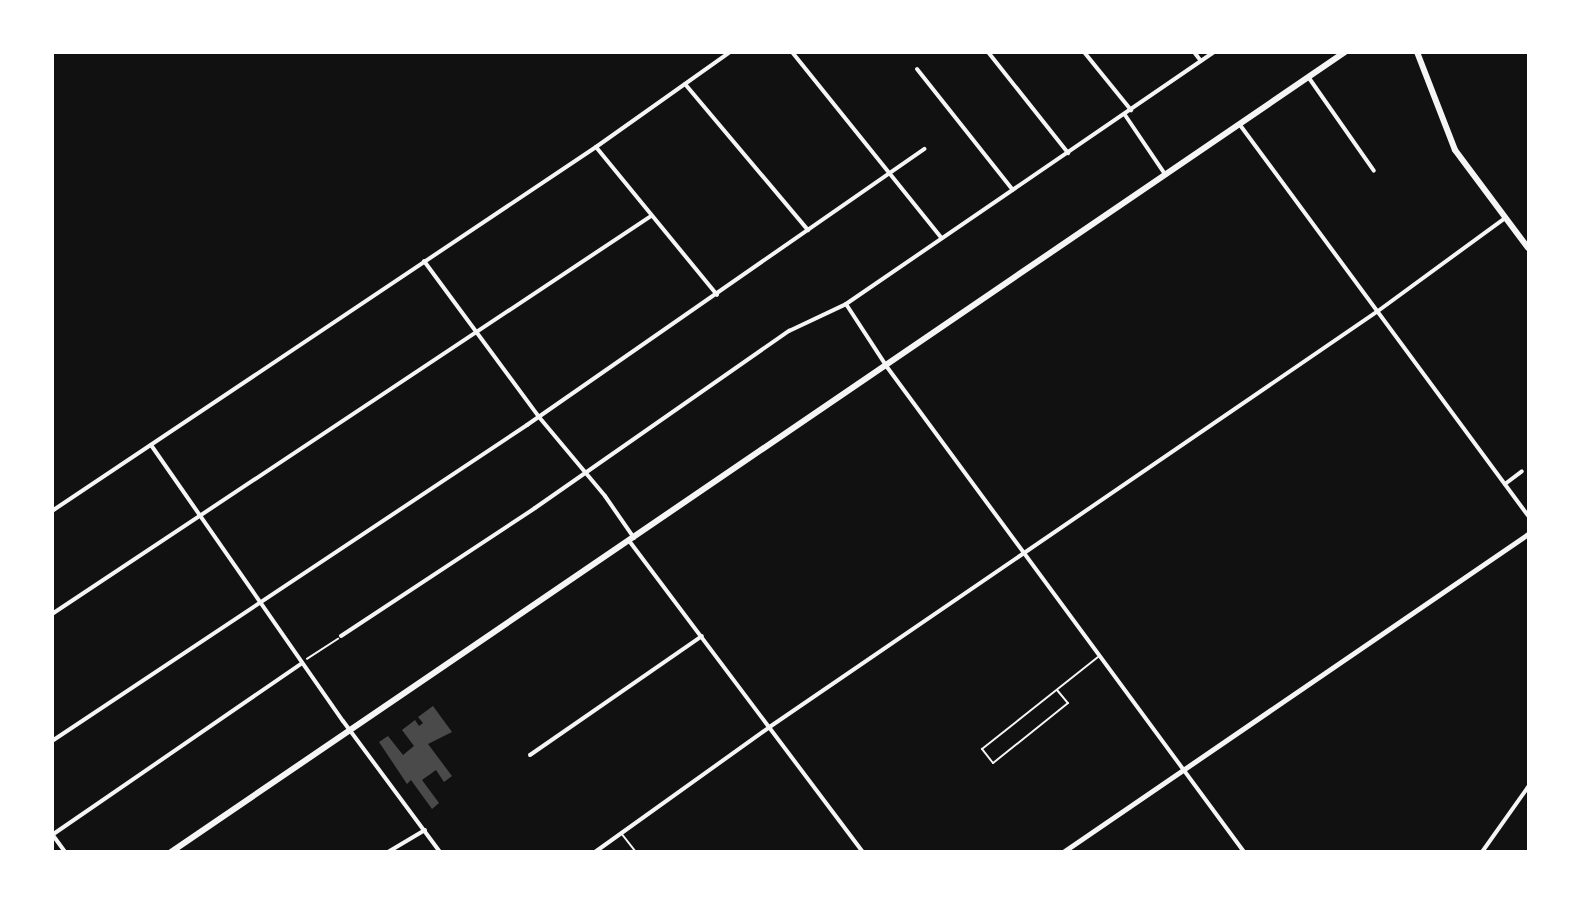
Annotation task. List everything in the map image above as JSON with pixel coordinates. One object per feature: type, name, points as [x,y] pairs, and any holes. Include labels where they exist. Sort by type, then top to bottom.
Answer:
[{"type":"main road","points":[[171,852],[1166,177],[1346,52]]},
{"type":"main road","points":[[1417,52],[1455,150],[1528,248]]},
{"type":"street","points":[[52,511],[596,147],[730,52]]},
{"type":"street","points":[[792,52],[891,172],[941,237]]},
{"type":"street","points":[[988,52],[1068,153]]},
{"type":"street","points":[[1083,52],[1131,110]]},
{"type":"street","points":[[1194,52],[1201,61]]},
{"type":"street","points":[[341,636],[587,471],[789,331],[846,304],[1214,52]]},
{"type":"street","points":[[917,69],[1013,190]]},
{"type":"street","points":[[1309,78],[1374,171]]},
{"type":"street","points":[[685,84],[808,230]]},
{"type":"street","points":[[1125,115],[1166,177]]},
{"type":"street","points":[[1240,125],[1528,516]]},
{"type":"street","points":[[596,147],[717,295]]},
{"type":"street","points":[[52,741],[539,417],[924,149]]},
{"type":"street","points":[[52,614],[651,216]]},
{"type":"street","points":[[595,852],[771,726],[1378,311],[1506,218]]},
{"type":"street","points":[[424,261],[539,417],[587,471],[632,540],[863,852]]},
{"type":"street","points":[[846,304],[886,367],[1027,553],[1183,772],[1244,852]]},
{"type":"street","points":[[151,445],[350,731],[440,852]]},
{"type":"street","points":[[1505,484],[1522,471]]},
{"type":"street","points":[[1063,852],[1528,534]]},
{"type":"street","points":[[530,755],[702,636]]},
{"type":"street","points":[[64,852],[53,835],[302,663]]},
{"type":"street","points":[[1482,852],[1528,787]]},
{"type":"street","points":[[388,852],[425,830]]},
{"type":"lane","points":[[1057,690],[1068,703],[993,763],[982,749],[1100,655]]},
{"type":"lane","points":[[621,833],[636,852]]},
{"type":"path","points":[[302,663],[341,636]]},
{"type":"building","points":[[433,706],[452,732],[428,744],[452,776],[444,782],[436,770],[422,780],[439,803],[432,809],[411,780],[407,784],[379,742],[388,736],[403,755],[414,746],[402,730],[415,720],[419,726],[423,723],[418,717]]}]
